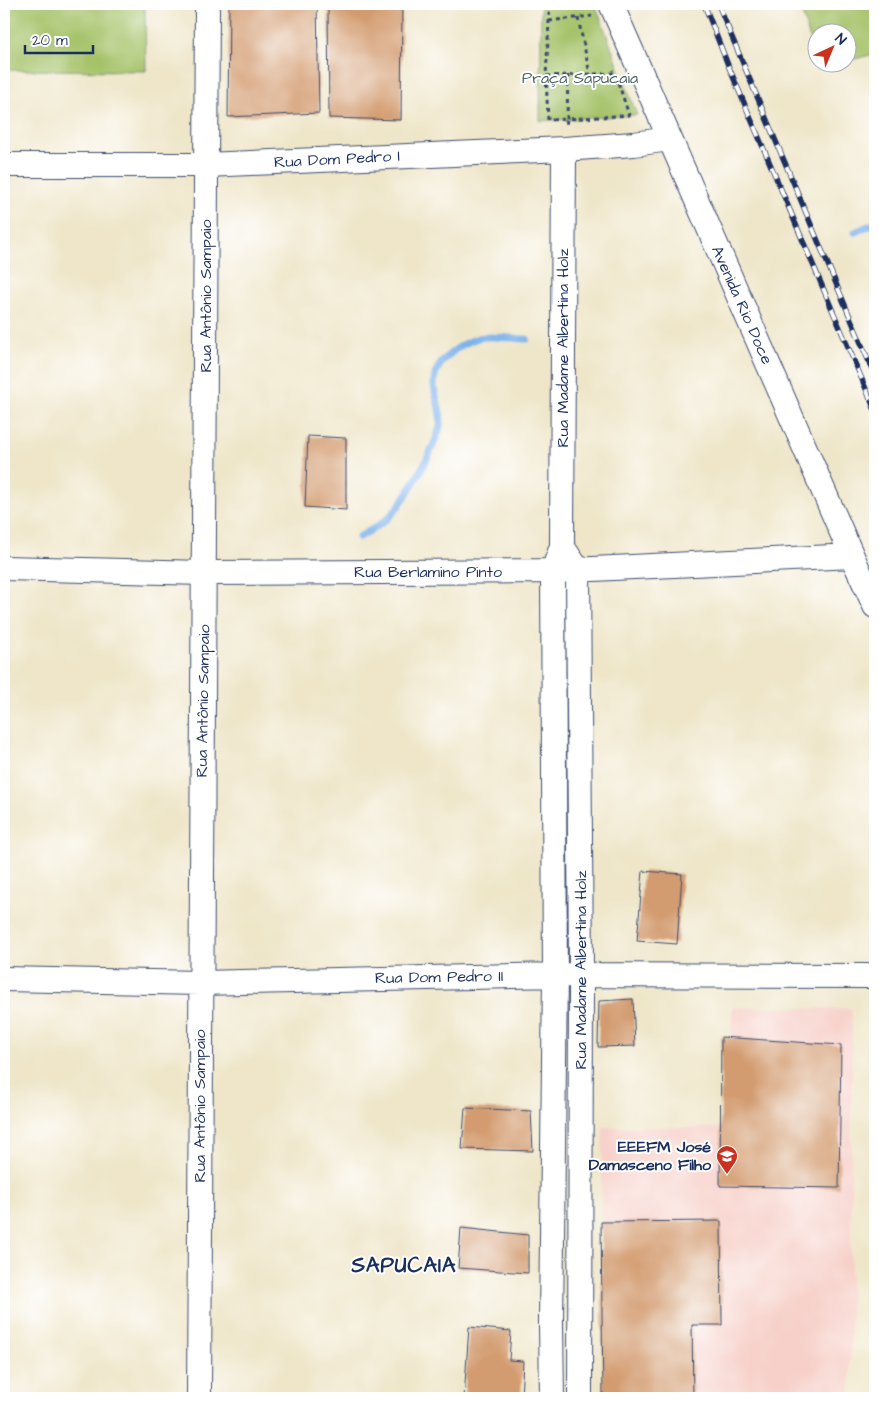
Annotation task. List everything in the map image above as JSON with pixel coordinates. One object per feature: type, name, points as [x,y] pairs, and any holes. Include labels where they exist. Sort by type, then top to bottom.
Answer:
[{"type":"street","name":"Rua Antônio Sampaio","points":[[199,1398],[207,4]]},
{"type":"street","name":"Avenida Rio Doce","points":[[598,10],[669,139],[875,606]]},
{"type":"street","name":"Rua Dom Pedro I","points":[[4,165],[206,165],[564,150],[669,139]]},
{"type":"street","name":"Rua Madame Albertina Holz","points":[[552,1398],[551,1323],[555,975],[553,572],[562,546],[564,150]]},
{"type":"street","points":[[562,546],[578,570]]},
{"type":"street","name":"Rua Berlamino Pinto","points":[[4,568],[204,573],[553,572],[852,556]]},
{"type":"street","name":"Rua Madame Albertina Holz","points":[[578,570],[582,1216],[580,1398]]},
{"type":"street","name":"Rua Dom Pedro II","points":[[4,980],[201,983],[581,974],[875,976]]},
{"type":"street","points":[[552,1214],[582,1216]]},
{"type":"path","points":[[550,4],[546,76],[548,120],[629,115],[611,65]]},
{"type":"path","points":[[549,21],[578,18],[598,10],[596,24]]},
{"type":"path","points":[[578,18],[590,74]]},
{"type":"path","points":[[546,76],[614,73]]},
{"type":"path","points":[[567,120],[568,75]]},
{"type":"shaded area","name":"EEEFM José Damasceno Filho","points":[[732,1007],[852,1009],[850,1398],[603,1398],[601,1222],[603,1127],[731,1128]]},
{"type":"green space","points":[[4,4],[145,4],[146,71],[4,70]]},
{"type":"green space","name":"Praça Sapucaia","points":[[541,4],[595,4],[637,115],[540,121]]},
{"type":"green space","points":[[799,4],[875,4],[875,54],[856,59],[856,22],[806,22],[806,27]]},
{"type":"building","points":[[229,4],[317,4],[319,113],[228,117]]},
{"type":"building","points":[[328,4],[402,4],[401,120],[329,118]]},
{"type":"building","points":[[308,436],[346,438],[346,510],[305,507]]},
{"type":"building","points":[[643,871],[682,874],[677,944],[637,941]]},
{"type":"building","points":[[633,999],[635,1046],[598,1047],[599,1001]]},
{"type":"building","points":[[721,1037],[841,1045],[839,1188],[720,1186]]},
{"type":"building","points":[[465,1108],[531,1111],[533,1151],[462,1149]]},
{"type":"building","points":[[721,1221],[722,1325],[692,1325],[693,1398],[603,1398],[601,1222]]},
{"type":"building","points":[[461,1228],[528,1235],[528,1273],[458,1268]]},
{"type":"building","points":[[469,1327],[511,1331],[509,1360],[523,1361],[521,1398],[464,1398]]},
{"type":"waterway","points":[[855,232],[875,223]]},
{"type":"waterway","points":[[359,537],[381,524],[393,513],[427,459],[440,426],[441,420],[434,381],[435,374],[444,360],[456,349],[478,338],[527,339]]},
{"type":"railway","points":[[704,4],[728,65],[875,410]]},
{"type":"railway","points":[[718,4],[875,376]]},
{"type":"place","name":"EEEFM José Damasceno Filho","points":[[727,1175]]},
{"type":"district","name":"SAPUCAIA","points":[[404,1265]]}]
